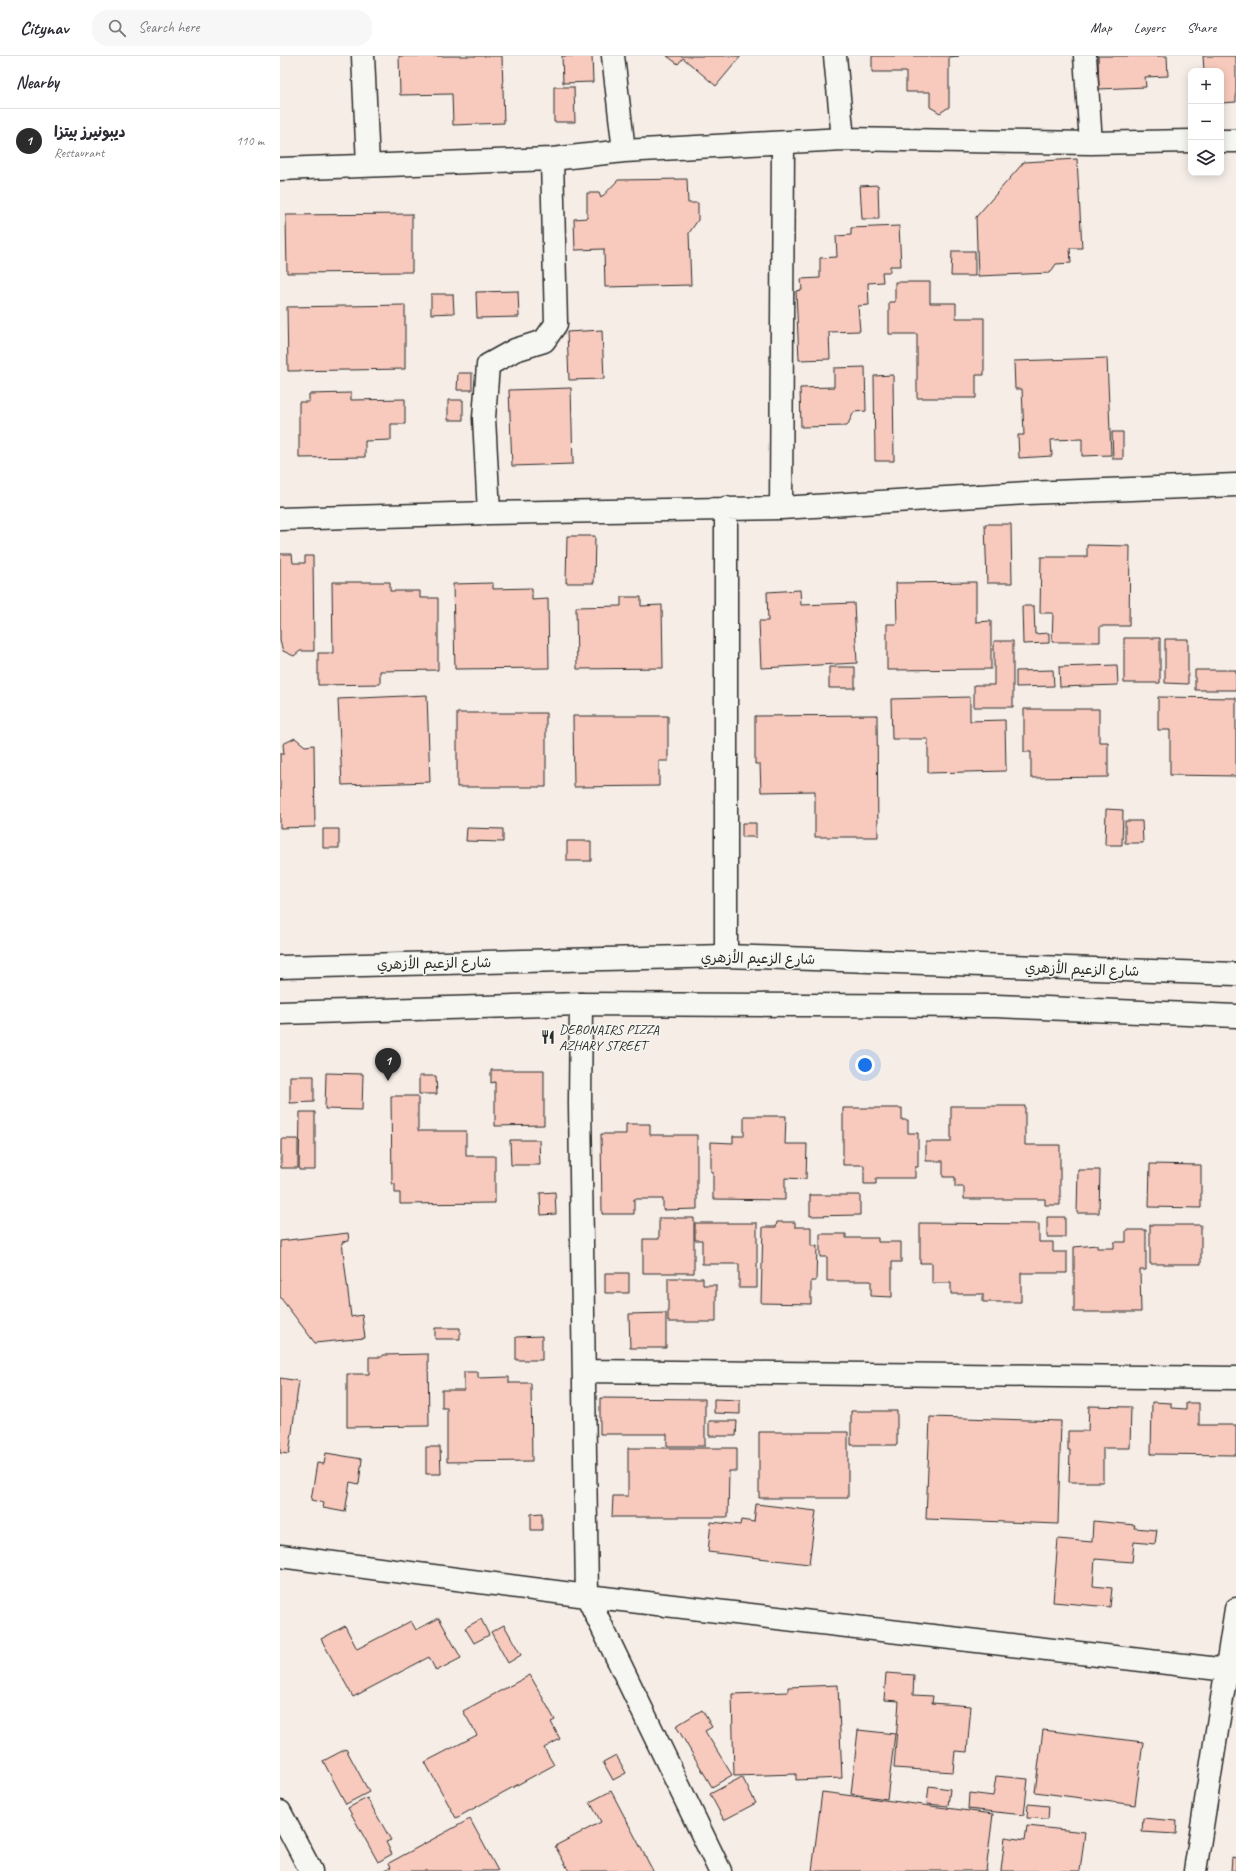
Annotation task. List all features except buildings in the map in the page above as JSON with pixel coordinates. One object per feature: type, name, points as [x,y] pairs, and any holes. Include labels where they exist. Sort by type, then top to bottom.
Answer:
[{"type":"street","points":[[364,56],[368,165]]},
{"type":"street","points":[[613,56],[624,151]]},
{"type":"street","points":[[835,56],[843,139]]},
{"type":"street","points":[[1085,56],[1091,143]]},
{"type":"street","points":[[280,169],[552,160],[624,151],[843,139],[1091,143],[1188,141]]},
{"type":"street","points":[[1224,141],[1236,141]]},
{"type":"street","points":[[780,508],[783,143]]},
{"type":"street","points":[[489,513],[484,418],[488,364],[515,350],[544,341],[556,324],[552,160]]},
{"type":"street","points":[[280,519],[489,513],[780,508],[1027,492],[1236,485]]},
{"type":"street","points":[[726,508],[726,956]]},
{"type":"street","name":"شارع الزعيم الأزهري","points":[[280,967],[726,956],[1236,974]]},
{"type":"street","points":[[280,1013],[581,1004],[996,1006],[1236,1016]]},
{"type":"street","points":[[581,1004],[587,1596],[720,1871]]},
{"type":"street","points":[[584,1370],[1236,1378]]},
{"type":"street","points":[[280,1556],[587,1596],[1231,1671]]},
{"type":"street","points":[[1195,1871],[1231,1671],[1236,1609]]},
{"type":"street","points":[[280,1812],[311,1871]]},
{"type":"place","name":"DEBONAIRS PIZZA AZHARY STREET","points":[[548,1037]]},
{"type":"place","name":"ديبونيرز بيتزا","points":[[388,1081]]}]
